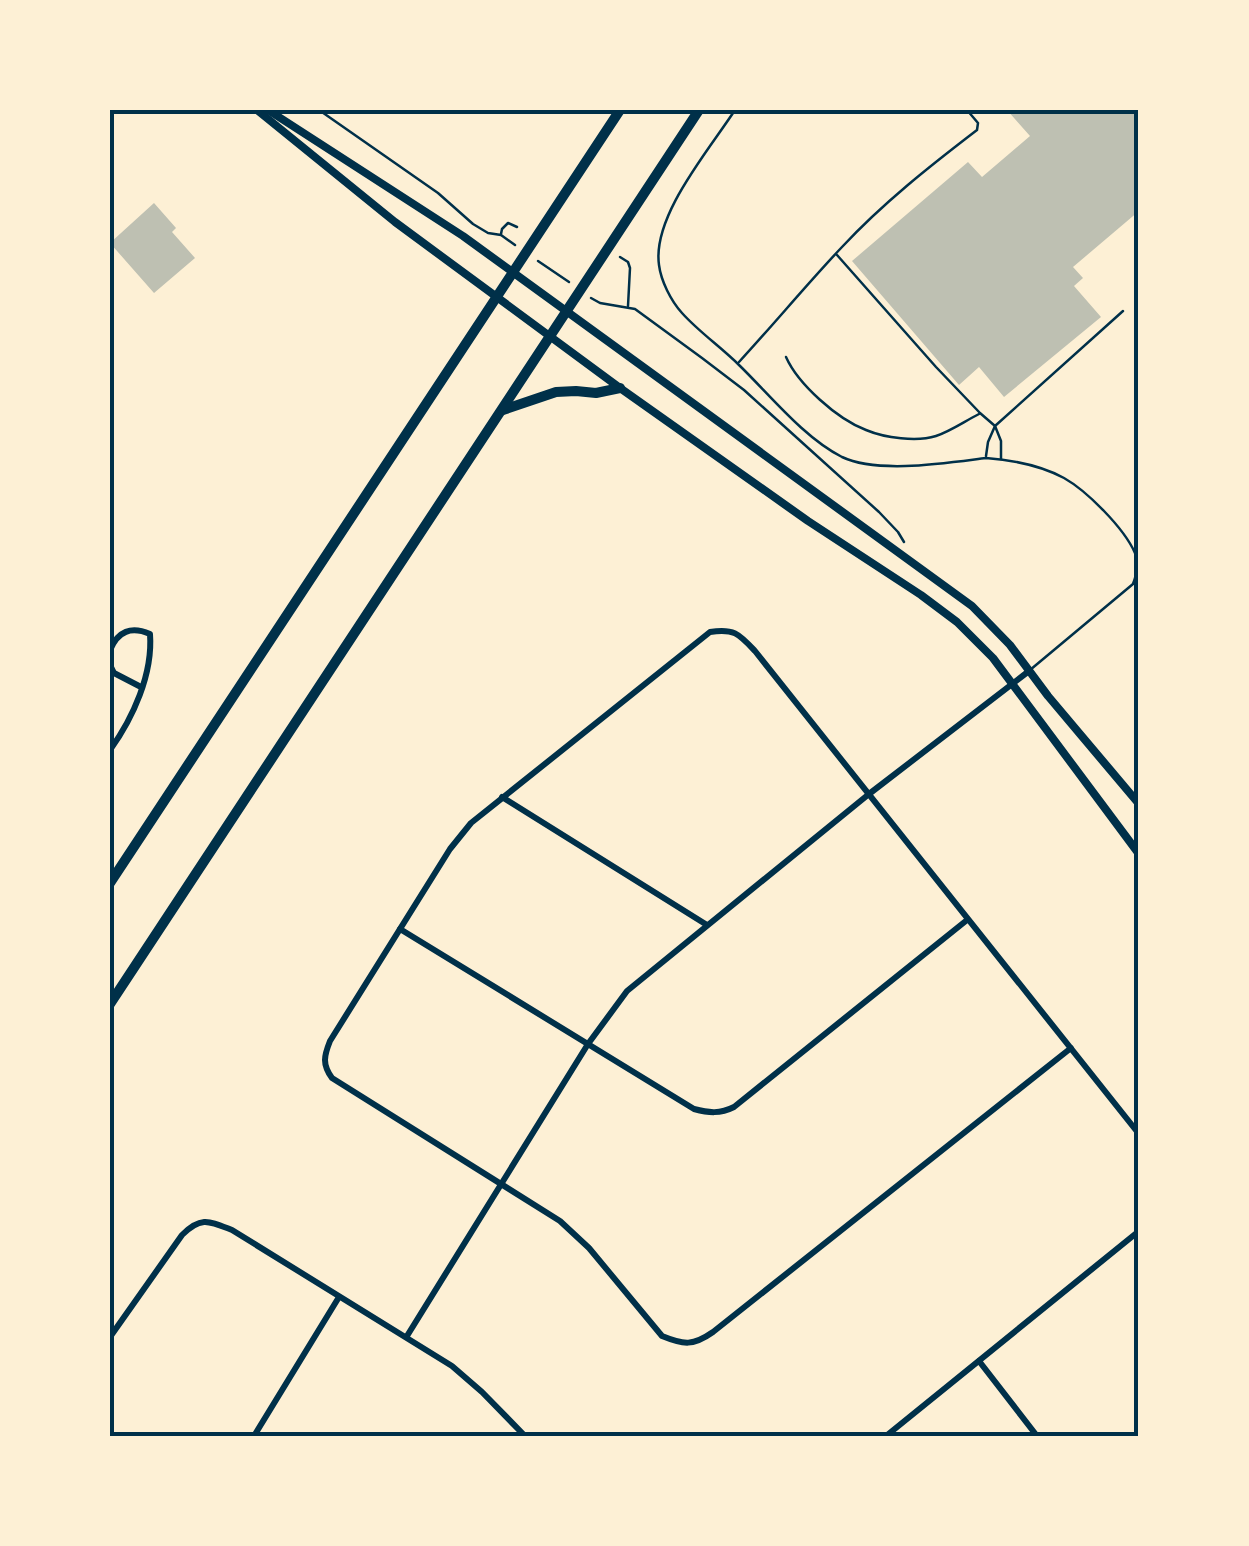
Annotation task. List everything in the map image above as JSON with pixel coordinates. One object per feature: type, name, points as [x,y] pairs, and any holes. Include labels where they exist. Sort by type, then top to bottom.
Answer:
[{"type":"highway","points":[[110,883],[620,110]]},
{"type":"highway","points":[[110,1004],[699,110]]},
{"type":"highway","points":[[502,410],[556,392],[596,394],[620,388]]},
{"type":"street","points":[[257,110],[396,222],[620,388],[938,607],[979,643],[1139,854]]},
{"type":"street","points":[[268,110],[464,236],[972,606],[999,632],[1139,804]]},
{"type":"street","points":[[110,650],[123,632],[138,629],[150,634],[150,656],[142,687],[127,726],[110,750]]},
{"type":"street","points":[[1071,1048],[697,1343],[679,1343],[662,1336],[589,1248],[560,1221],[332,1078],[324,1068],[330,1041],[450,849],[471,823],[710,632],[732,631],[755,651],[967,920],[1071,1048],[1139,1134]]},
{"type":"street","points":[[110,666],[114,673],[142,687]]},
{"type":"street","points":[[406,1336],[588,1044],[627,991],[868,794],[1029,670]]},
{"type":"street","points":[[502,797],[707,924]]},
{"type":"street","points":[[400,929],[694,1108],[709,1113],[723,1112],[749,1095],[967,920]]},
{"type":"street","points":[[110,1337],[190,1226],[200,1221],[214,1222],[452,1366],[524,1436]]},
{"type":"street","points":[[886,1436],[1139,1231]]},
{"type":"street","points":[[254,1436],[339,1297]]},
{"type":"street","points":[[979,1361],[1037,1436]]},
{"type":"lane","points":[[735,110],[667,214],[659,266],[668,292],[681,312],[808,433],[843,457],[884,466],[986,458],[1039,468],[1066,479],[1095,503],[1135,553],[1138,568],[1133,584],[1029,670]]},
{"type":"lane","points":[[738,364],[874,216],[977,130],[978,123],[966,110]]},
{"type":"lane","points":[[836,254],[995,426],[1002,459]]},
{"type":"lane","points":[[986,458],[995,426],[1123,311]]},
{"type":"lane","points":[[786,357],[792,371],[828,407],[866,430],[919,438],[936,436],[980,414]]},
{"type":"path","points":[[319,110],[438,193],[473,224],[509,240]]},
{"type":"path","points":[[501,234],[508,223],[517,227]]},
{"type":"path","points":[[620,257],[630,268],[628,306]]},
{"type":"path","points":[[542,264],[569,283]]},
{"type":"path","points":[[593,300],[628,306],[744,390],[879,512],[904,542]]},
{"type":"building","points":[[1007,110],[1139,110],[1139,211],[1073,267],[1083,278],[1074,286],[1101,317],[1004,397],[979,367],[959,385],[852,261],[968,162],[982,177],[1030,136]]},
{"type":"building","points":[[154,203],[195,258],[154,293],[110,243]]}]
